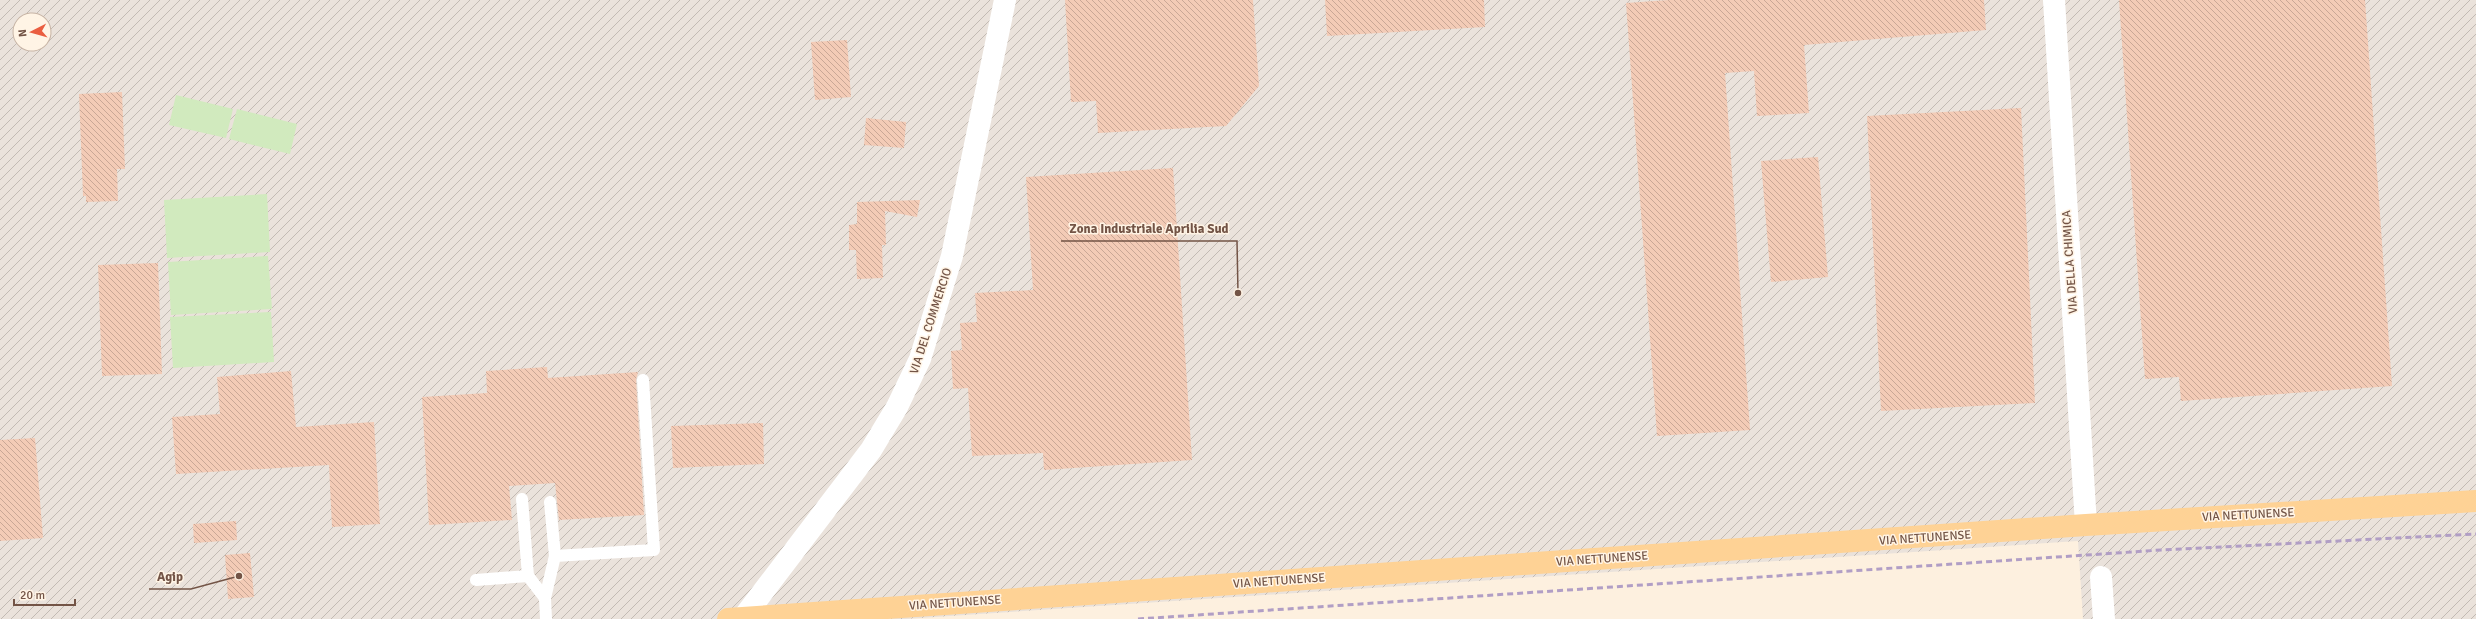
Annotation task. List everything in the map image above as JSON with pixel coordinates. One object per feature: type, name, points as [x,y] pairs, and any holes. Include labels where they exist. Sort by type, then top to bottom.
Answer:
[{"type":"main road","name":"VIA NETTUNENSE","points":[[736,618],[2086,525],[2476,502]]},
{"type":"street","name":"VIA DEL COMMERCIO","points":[[736,618],[871,450],[897,407],[920,359],[952,256],[1005,0]]},
{"type":"street","name":"VIA DELLA CHIMICA","points":[[2054,0],[2086,525]]},
{"type":"street","points":[[2102,577],[2104,619]]},
{"type":"lane","points":[[555,556],[654,550],[643,380]]},
{"type":"lane","points":[[522,499],[528,576],[545,598]]},
{"type":"lane","points":[[546,619],[545,598],[555,556],[550,502]]},
{"type":"lane","points":[[476,580],[528,576]]},
{"type":"shaded area","points":[[0,0],[2476,0],[2476,619],[2083,619],[2078,541],[905,619],[0,619]]},
{"type":"green space","points":[[176,95],[233,109],[226,138],[169,125]]},
{"type":"green space","points":[[237,109],[297,124],[290,154],[229,139]]},
{"type":"green space","points":[[267,194],[270,252],[167,258],[164,200]]},
{"type":"green space","points":[[268,256],[272,309],[171,315],[168,262]]},
{"type":"green space","points":[[271,312],[274,362],[173,368],[170,317]]},
{"type":"building","points":[[1065,0],[1253,0],[1259,86],[1226,126],[1098,133],[1096,101],[1071,102]]},
{"type":"building","points":[[1325,0],[1484,0],[1485,27],[1327,36]]},
{"type":"building","points":[[1669,0],[1984,0],[1986,30],[1804,45],[1809,113],[1757,116],[1754,71],[1725,73],[1750,430],[1657,436],[1626,3]]},
{"type":"building","points":[[2119,0],[2365,0],[2392,386],[2181,401],[2179,377],[2145,379]]},
{"type":"building","points":[[847,40],[851,97],[815,100],[811,42]]},
{"type":"building","points":[[122,92],[125,169],[117,169],[118,201],[86,202],[86,196],[83,196],[79,94]]},
{"type":"building","points":[[2021,108],[2035,403],[1881,411],[1867,116]]},
{"type":"building","points":[[866,118],[906,122],[904,148],[864,145]]},
{"type":"building","points":[[1818,157],[1828,277],[1771,282],[1761,161]]},
{"type":"building","points":[[1173,168],[1192,460],[1044,470],[1043,453],[972,456],[968,388],[953,389],[951,351],[962,350],[960,323],[977,322],[975,293],[1033,290],[1026,177]]},
{"type":"building","points":[[920,200],[917,217],[885,211],[886,245],[882,245],[883,278],[857,279],[856,250],[849,250],[849,225],[857,224],[857,202]]},
{"type":"building","points":[[158,263],[162,374],[102,376],[98,265]]},
{"type":"building","points":[[547,367],[548,378],[638,372],[636,380],[644,515],[559,520],[555,483],[509,486],[512,520],[429,525],[422,397],[487,393],[486,371]]},
{"type":"building","points":[[291,371],[296,427],[374,422],[380,524],[332,527],[329,465],[176,474],[172,417],[220,414],[217,377]]},
{"type":"building","points":[[763,423],[764,464],[673,468],[671,426]]},
{"type":"building","points":[[35,438],[43,538],[0,541],[0,440]]},
{"type":"building","points":[[236,521],[237,540],[194,543],[193,524]]},
{"type":"building","points":[[250,553],[254,597],[228,599],[225,555]]},
{"type":"railway","points":[[1138,619],[2161,550],[2476,534]]},
{"type":"place","name":"Zona Industriale Aprilia Sud","points":[[1238,293]]},
{"type":"place","name":"Agip","points":[[239,576]]}]
